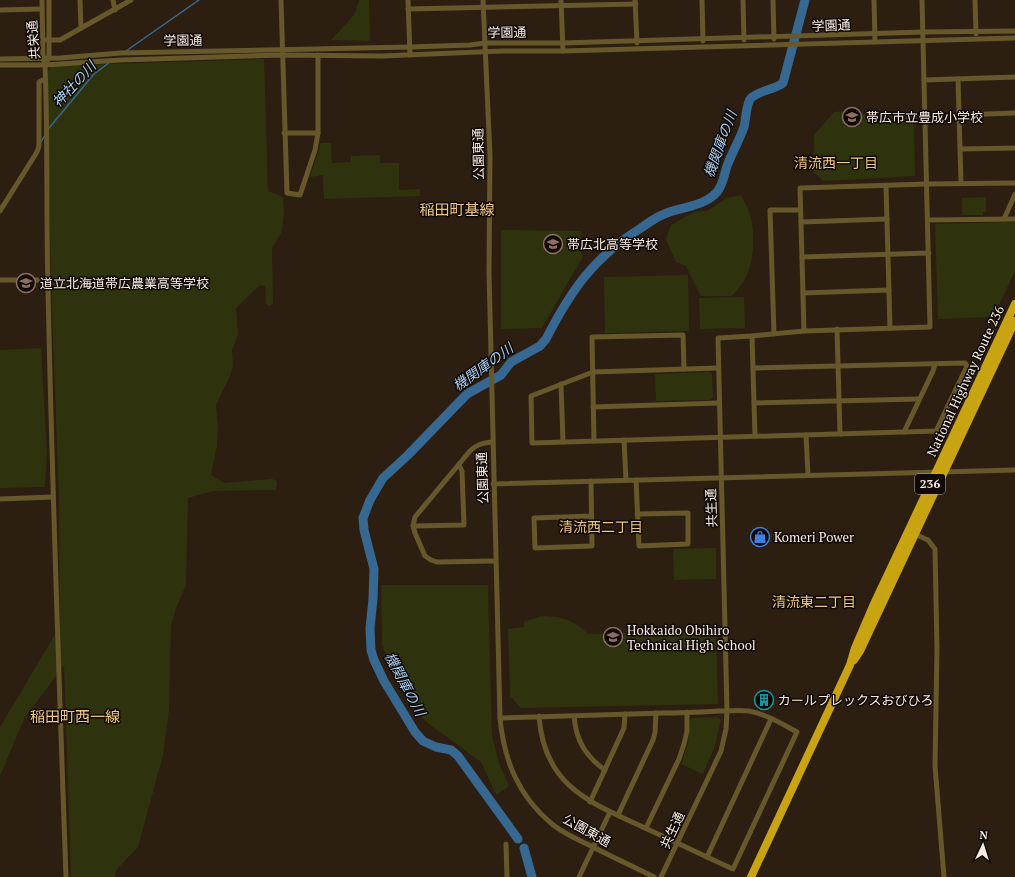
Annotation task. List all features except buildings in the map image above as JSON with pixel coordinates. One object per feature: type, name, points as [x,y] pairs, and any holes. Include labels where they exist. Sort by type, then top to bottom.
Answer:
[{"type":"highway","name":"National Highway Route 236","points":[[940,472],[1015,304]]},
{"type":"highway","name":"National Highway Route 236","points":[[751,877],[850,665],[858,641],[1015,321]]},
{"type":"street","name":"共栄通","points":[[42,0],[43,40],[46,58]]},
{"type":"street","name":"共栄通","points":[[48,0],[49,40],[45,65],[48,163],[48,280],[53,497],[66,877]]},
{"type":"street","points":[[80,0],[81,28]]},
{"type":"street","points":[[113,0],[115,10]]},
{"type":"street","points":[[43,40],[60,40],[131,0]]},
{"type":"street","points":[[281,0],[287,193],[300,195],[316,150],[318,133],[318,55]]},
{"type":"street","points":[[408,0],[410,55]]},
{"type":"street","name":"公園東通","points":[[483,0],[490,156],[488,272],[490,375],[500,718],[502,739],[511,770],[526,797],[552,824],[567,834],[654,877]]},
{"type":"street","points":[[702,0],[703,46]]},
{"type":"street","points":[[743,0],[744,45]]},
{"type":"street","points":[[773,0],[774,44]]},
{"type":"street","points":[[874,0],[875,42]]},
{"type":"street","points":[[802,257],[929,253],[922,0]]},
{"type":"street","points":[[975,0],[976,39]]},
{"type":"street","points":[[408,9],[483,7],[561,2],[636,2],[637,48]]},
{"type":"street","points":[[561,2],[563,51]]},
{"type":"street","points":[[0,10],[42,9]]},
{"type":"street","name":"学園通","points":[[0,59],[46,58],[120,53],[410,47],[485,43],[563,43],[774,38],[923,32],[1015,31]]},
{"type":"street","name":"学園通","points":[[0,65],[45,65],[128,60],[318,55],[410,55],[1015,38]]},
{"type":"street","points":[[924,80],[1015,77]]},
{"type":"street","points":[[0,211],[37,152],[39,146],[39,82],[45,79]]},
{"type":"street","points":[[958,79],[961,183]]},
{"type":"street","points":[[959,115],[1015,113]]},
{"type":"street","points":[[284,133],[318,133]]},
{"type":"street","points":[[961,149],[1015,148]]},
{"type":"street","points":[[804,331],[800,188],[961,183],[1015,183]]},
{"type":"street","points":[[886,186],[890,328]]},
{"type":"street","points":[[1004,219],[1015,194]]},
{"type":"street","points":[[774,334],[770,210],[800,210]]},
{"type":"street","points":[[928,220],[1015,219]]},
{"type":"street","points":[[801,222],[887,220]]},
{"type":"street","name":"共生通","points":[[661,877],[721,751],[728,711],[718,338],[837,329],[930,327],[929,253]]},
{"type":"street","points":[[0,280],[48,280]]},
{"type":"street","points":[[803,293],[889,290]]},
{"type":"street","points":[[837,329],[840,434]]},
{"type":"street","points":[[594,440],[592,338],[683,335],[684,369]]},
{"type":"street","points":[[752,336],[755,436]]},
{"type":"street","points":[[718,368],[592,372],[531,396],[532,443],[936,431],[967,366],[965,363],[753,368]]},
{"type":"street","points":[[904,432],[935,364]]},
{"type":"street","points":[[561,384],[563,442]]},
{"type":"street","points":[[754,402],[919,399]]},
{"type":"street","points":[[593,407],[719,403]]},
{"type":"street","points":[[806,435],[808,475]]},
{"type":"street","points":[[624,440],[626,480]]},
{"type":"street","points":[[492,442],[482,443],[476,446],[414,517],[413,526],[425,556],[431,560],[437,562],[495,561]]},
{"type":"street","points":[[413,526],[464,525],[462,471],[459,465]]},
{"type":"street","points":[[494,484],[1015,470]]},
{"type":"street","points":[[636,480],[637,514],[639,546],[688,544],[688,513],[637,514]]},
{"type":"street","points":[[590,481],[592,516],[592,546],[534,548],[534,518],[592,516]]},
{"type":"street","points":[[0,499],[53,497]]},
{"type":"street","points":[[911,533],[928,540],[935,549],[937,649],[935,766],[944,877]]},
{"type":"street","points":[[500,718],[539,716],[748,711],[771,719],[797,732],[733,869],[610,812],[590,802],[577,793],[566,782],[551,762],[540,730],[539,716]]},
{"type":"street","points":[[646,828],[679,759],[687,730],[687,712]]},
{"type":"street","points":[[618,815],[653,740],[656,713]]},
{"type":"street","points":[[590,802],[624,728],[624,714]]},
{"type":"street","points":[[574,716],[576,734],[580,743],[596,763],[605,770]]},
{"type":"street","points":[[707,857],[771,719]]},
{"type":"street","points":[[579,877],[610,812]]},
{"type":"street","points":[[506,844],[507,877]]},
{"type":"green space","points":[[359,0],[369,0],[369,41],[331,40],[354,15]]},
{"type":"green space","points":[[264,59],[268,191],[283,197],[284,212],[282,231],[272,249],[273,304],[269,306],[266,304],[265,286],[260,285],[236,308],[238,334],[232,351],[233,366],[230,376],[216,405],[218,428],[217,446],[211,475],[224,483],[272,479],[277,481],[276,490],[213,491],[188,498],[186,585],[176,608],[171,625],[169,709],[163,755],[138,847],[116,870],[115,877],[71,877],[64,665],[24,719],[0,776],[0,727],[60,626],[59,500],[51,284],[47,72],[52,66]]},
{"type":"green space","points":[[846,111],[850,115],[907,112],[914,119],[915,176],[823,181],[813,171],[814,135],[834,112]]},
{"type":"green space","points":[[321,143],[331,143],[332,163],[351,162],[351,156],[380,155],[380,163],[399,163],[399,190],[420,189],[420,196],[324,199],[323,175],[310,177]]},
{"type":"green space","points":[[741,195],[749,212],[753,232],[753,251],[746,277],[732,296],[701,296],[686,266],[676,262],[666,240],[671,225],[694,212],[709,210],[727,198]]},
{"type":"green space","points":[[986,197],[986,212],[983,212],[983,215],[962,215],[962,198]]},
{"type":"green space","points":[[1015,222],[1015,271],[993,317],[938,319],[935,224]]},
{"type":"green space","points":[[501,230],[581,231],[582,258],[542,328],[501,329]]},
{"type":"green space","points":[[688,275],[689,331],[605,333],[604,277]]},
{"type":"green space","points":[[744,297],[745,328],[700,329],[699,298]]},
{"type":"green space","points":[[41,348],[47,453],[45,487],[0,488],[0,350]]},
{"type":"green space","points":[[709,372],[712,374],[713,397],[710,400],[656,401],[655,374]]},
{"type":"green space","points":[[716,548],[716,579],[674,580],[673,549]]},
{"type":"green space","points":[[381,585],[488,585],[492,736],[499,763],[509,786],[496,795],[481,762],[425,721],[397,683],[382,645]]},
{"type":"green space","points":[[541,616],[567,620],[578,625],[588,634],[716,632],[718,704],[521,708],[510,696],[508,629],[524,627],[524,622]]},
{"type":"green space","points":[[717,717],[721,720],[715,746],[703,774],[681,764],[688,744],[690,721],[693,718]]},
{"type":"waterway","name":"神社の川","points":[[126,51],[199,0]]},
{"type":"waterway","name":"機関庫の川","points":[[518,839],[458,756],[451,750],[436,747],[423,741],[415,732],[384,681],[371,650],[370,628],[374,569],[364,530],[363,518],[370,500],[383,478],[407,456],[467,394],[501,375],[511,362],[540,346],[546,339],[555,321],[585,276],[610,251],[624,239],[657,218],[669,212],[705,201],[717,192],[744,127],[749,100],[755,95],[783,83],[805,0]]},
{"type":"waterway","name":"神社の川","points":[[49,128],[94,74],[110,62]]},
{"type":"waterway","name":"神社の川","points":[[41,142],[45,135]]},
{"type":"waterway","name":"機関庫の川","points":[[524,848],[532,877]]},
{"type":"place","name":"帯広市立豊成小学校","points":[[852,117]]},
{"type":"place","name":"帯広北高等学校","points":[[553,244]]},
{"type":"place","name":"道立北海道帯広農業高等学校","points":[[26,283]]},
{"type":"place","name":"Komeri Power","points":[[760,537]]},
{"type":"place","name":"Hokkaido Obihiro Technical High School","points":[[613,637]]},
{"type":"place","name":"カールプレックスおびひろ","points":[[764,700]]},
{"type":"district","name":"清流西一丁目","points":[[836,163]]},
{"type":"district","name":"稲田町基線","points":[[457,210]]},
{"type":"district","name":"清流西二丁目","points":[[601,527]]},
{"type":"district","name":"清流東二丁目","points":[[814,602]]},
{"type":"district","name":"稲田町西一線","points":[[75,717]]}]
